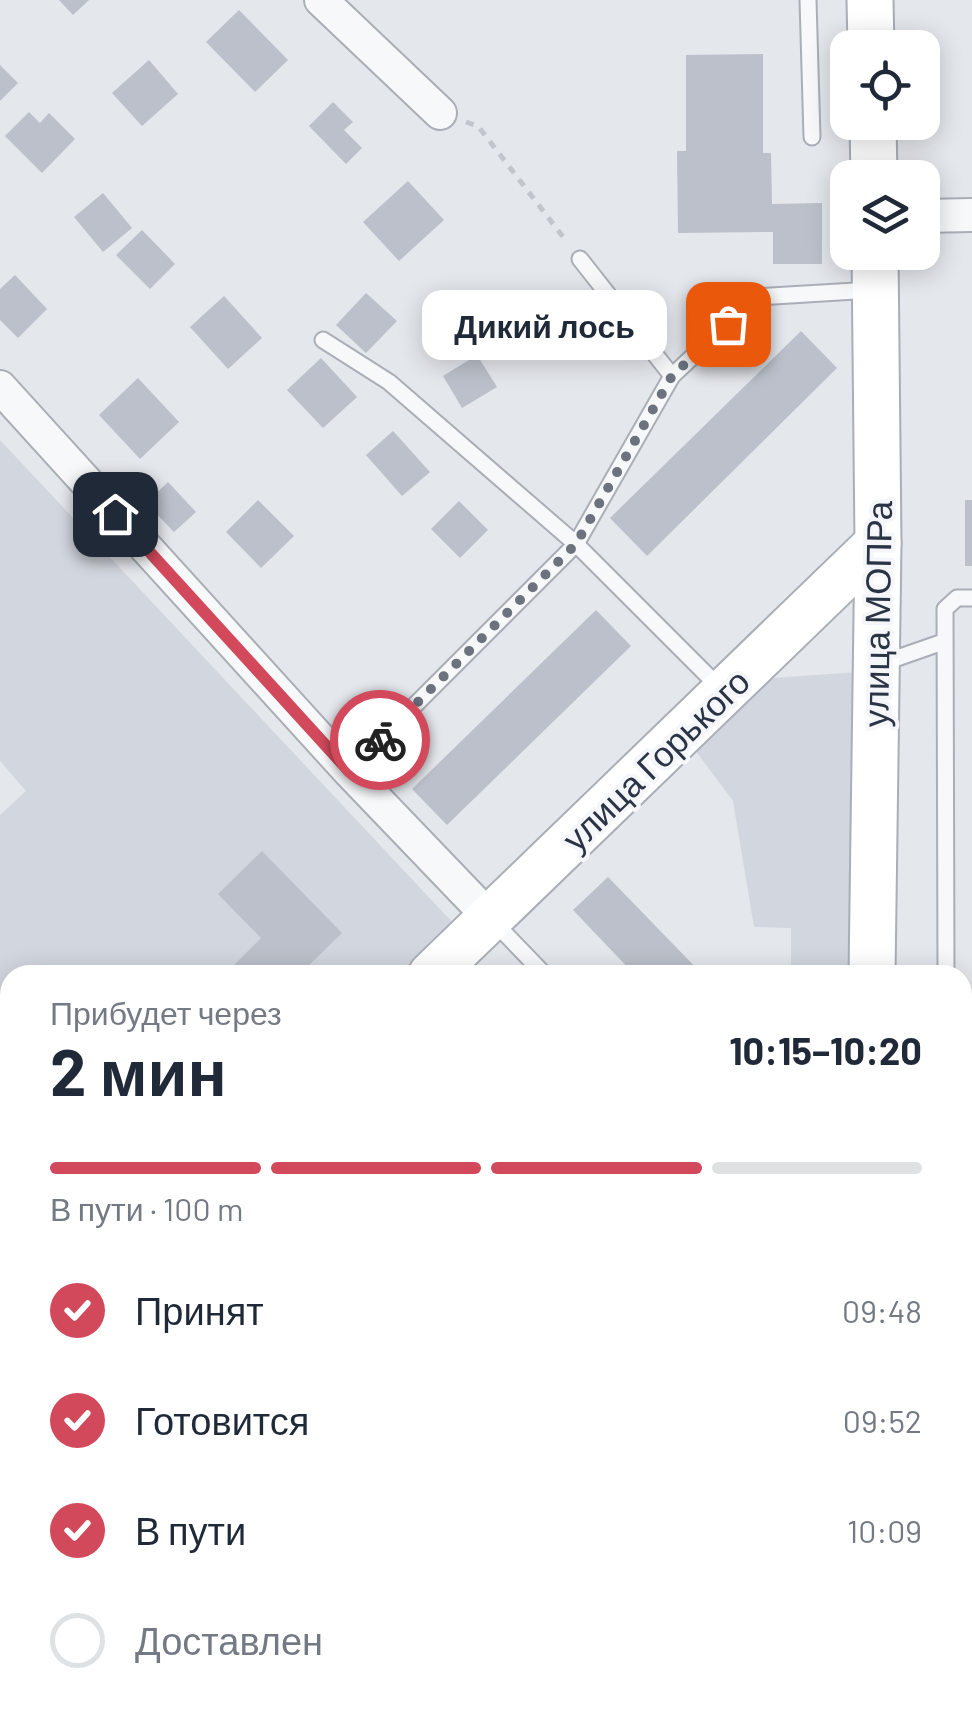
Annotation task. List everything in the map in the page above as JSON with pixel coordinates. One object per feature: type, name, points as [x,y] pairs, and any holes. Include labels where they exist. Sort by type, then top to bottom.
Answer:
[{"type":"street","points":[[321,0],[440,113]]},
{"type":"street","points":[[870,0],[871,30]]},
{"type":"street","points":[[940,216],[972,215]]},
{"type":"street","name":"улица МОПРа","points":[[872,965],[878,543],[875,271]]},
{"type":"street","points":[[0,388],[349,771],[490,918]]},
{"type":"street","name":"улица Горького","points":[[442,965],[878,543]]},
{"type":"lane","points":[[808,0],[812,136]]},
{"type":"lane","points":[[580,260],[672,376]]},
{"type":"lane","points":[[349,771],[576,544],[672,376],[756,297],[875,271]]},
{"type":"lane","points":[[322,340],[388,382],[576,544],[724,692]]},
{"type":"lane","points":[[946,965],[945,609],[957,598],[972,598]]},
{"type":"lane","points":[[876,666],[943,642]]},
{"type":"lane","points":[[490,918],[535,965]]},
{"type":"path","points":[[440,113],[478,126],[580,260]]},
{"type":"shaded area","points":[[0,440],[453,923],[409,965],[0,965],[0,815],[26,791],[0,761]]},
{"type":"shaded area","points":[[859,672],[854,965],[791,965],[791,928],[754,927],[733,801],[689,742],[760,679]]},
{"type":"building","points":[[59,0],[89,0],[73,15]]},
{"type":"building","points":[[239,10],[288,60],[255,92],[206,42]]},
{"type":"building","points":[[763,54],[763,153],[771,153],[772,204],[822,203],[822,264],[773,264],[773,232],[678,233],[677,151],[686,151],[686,55]]},
{"type":"building","points":[[149,60],[178,94],[142,126],[112,93]]},
{"type":"building","points":[[0,65],[18,83],[0,101]]},
{"type":"building","points":[[333,102],[353,122],[344,130],[362,148],[346,164],[309,126]]},
{"type":"building","points":[[29,112],[40,123],[49,113],[75,139],[42,173],[5,136]]},
{"type":"building","points":[[408,181],[444,220],[399,261],[363,222]]},
{"type":"building","points":[[103,193],[132,228],[103,252],[74,217]]},
{"type":"building","points":[[142,230],[175,264],[150,289],[116,255]]},
{"type":"building","points":[[15,275],[47,309],[18,338],[0,320],[0,289]]},
{"type":"building","points":[[366,293],[397,321],[366,353],[336,325]]},
{"type":"building","points":[[224,296],[262,338],[228,369],[190,327]]},
{"type":"building","points":[[801,331],[837,368],[647,556],[610,518]]},
{"type":"building","points":[[477,355],[497,387],[462,408],[443,376]]},
{"type":"building","points":[[321,358],[357,397],[323,428],[287,390]]},
{"type":"building","points":[[138,378],[179,422],[140,459],[99,415]]},
{"type":"building","points":[[393,431],[430,472],[402,496],[366,455]]},
{"type":"building","points":[[168,482],[196,512],[174,532],[146,503]]},
{"type":"building","points":[[258,500],[294,536],[261,568],[226,532]]},
{"type":"building","points":[[965,500],[972,500],[972,566],[965,566]]},
{"type":"building","points":[[459,501],[488,530],[460,558],[431,529]]},
{"type":"building","points":[[596,610],[631,646],[447,825],[412,789]]},
{"type":"building","points":[[262,851],[342,933],[309,965],[234,965],[261,938],[218,894]]},
{"type":"building","points":[[608,877],[693,965],[625,965],[573,910]]},
{"type":"way so far","points":[[380,740],[576,544],[672,376],[728,324]]},
{"type":"place","name":"Дикий лось","points":[[728,324]]},
{"type":"route","points":[[115,514],[349,771],[380,740]]}]
